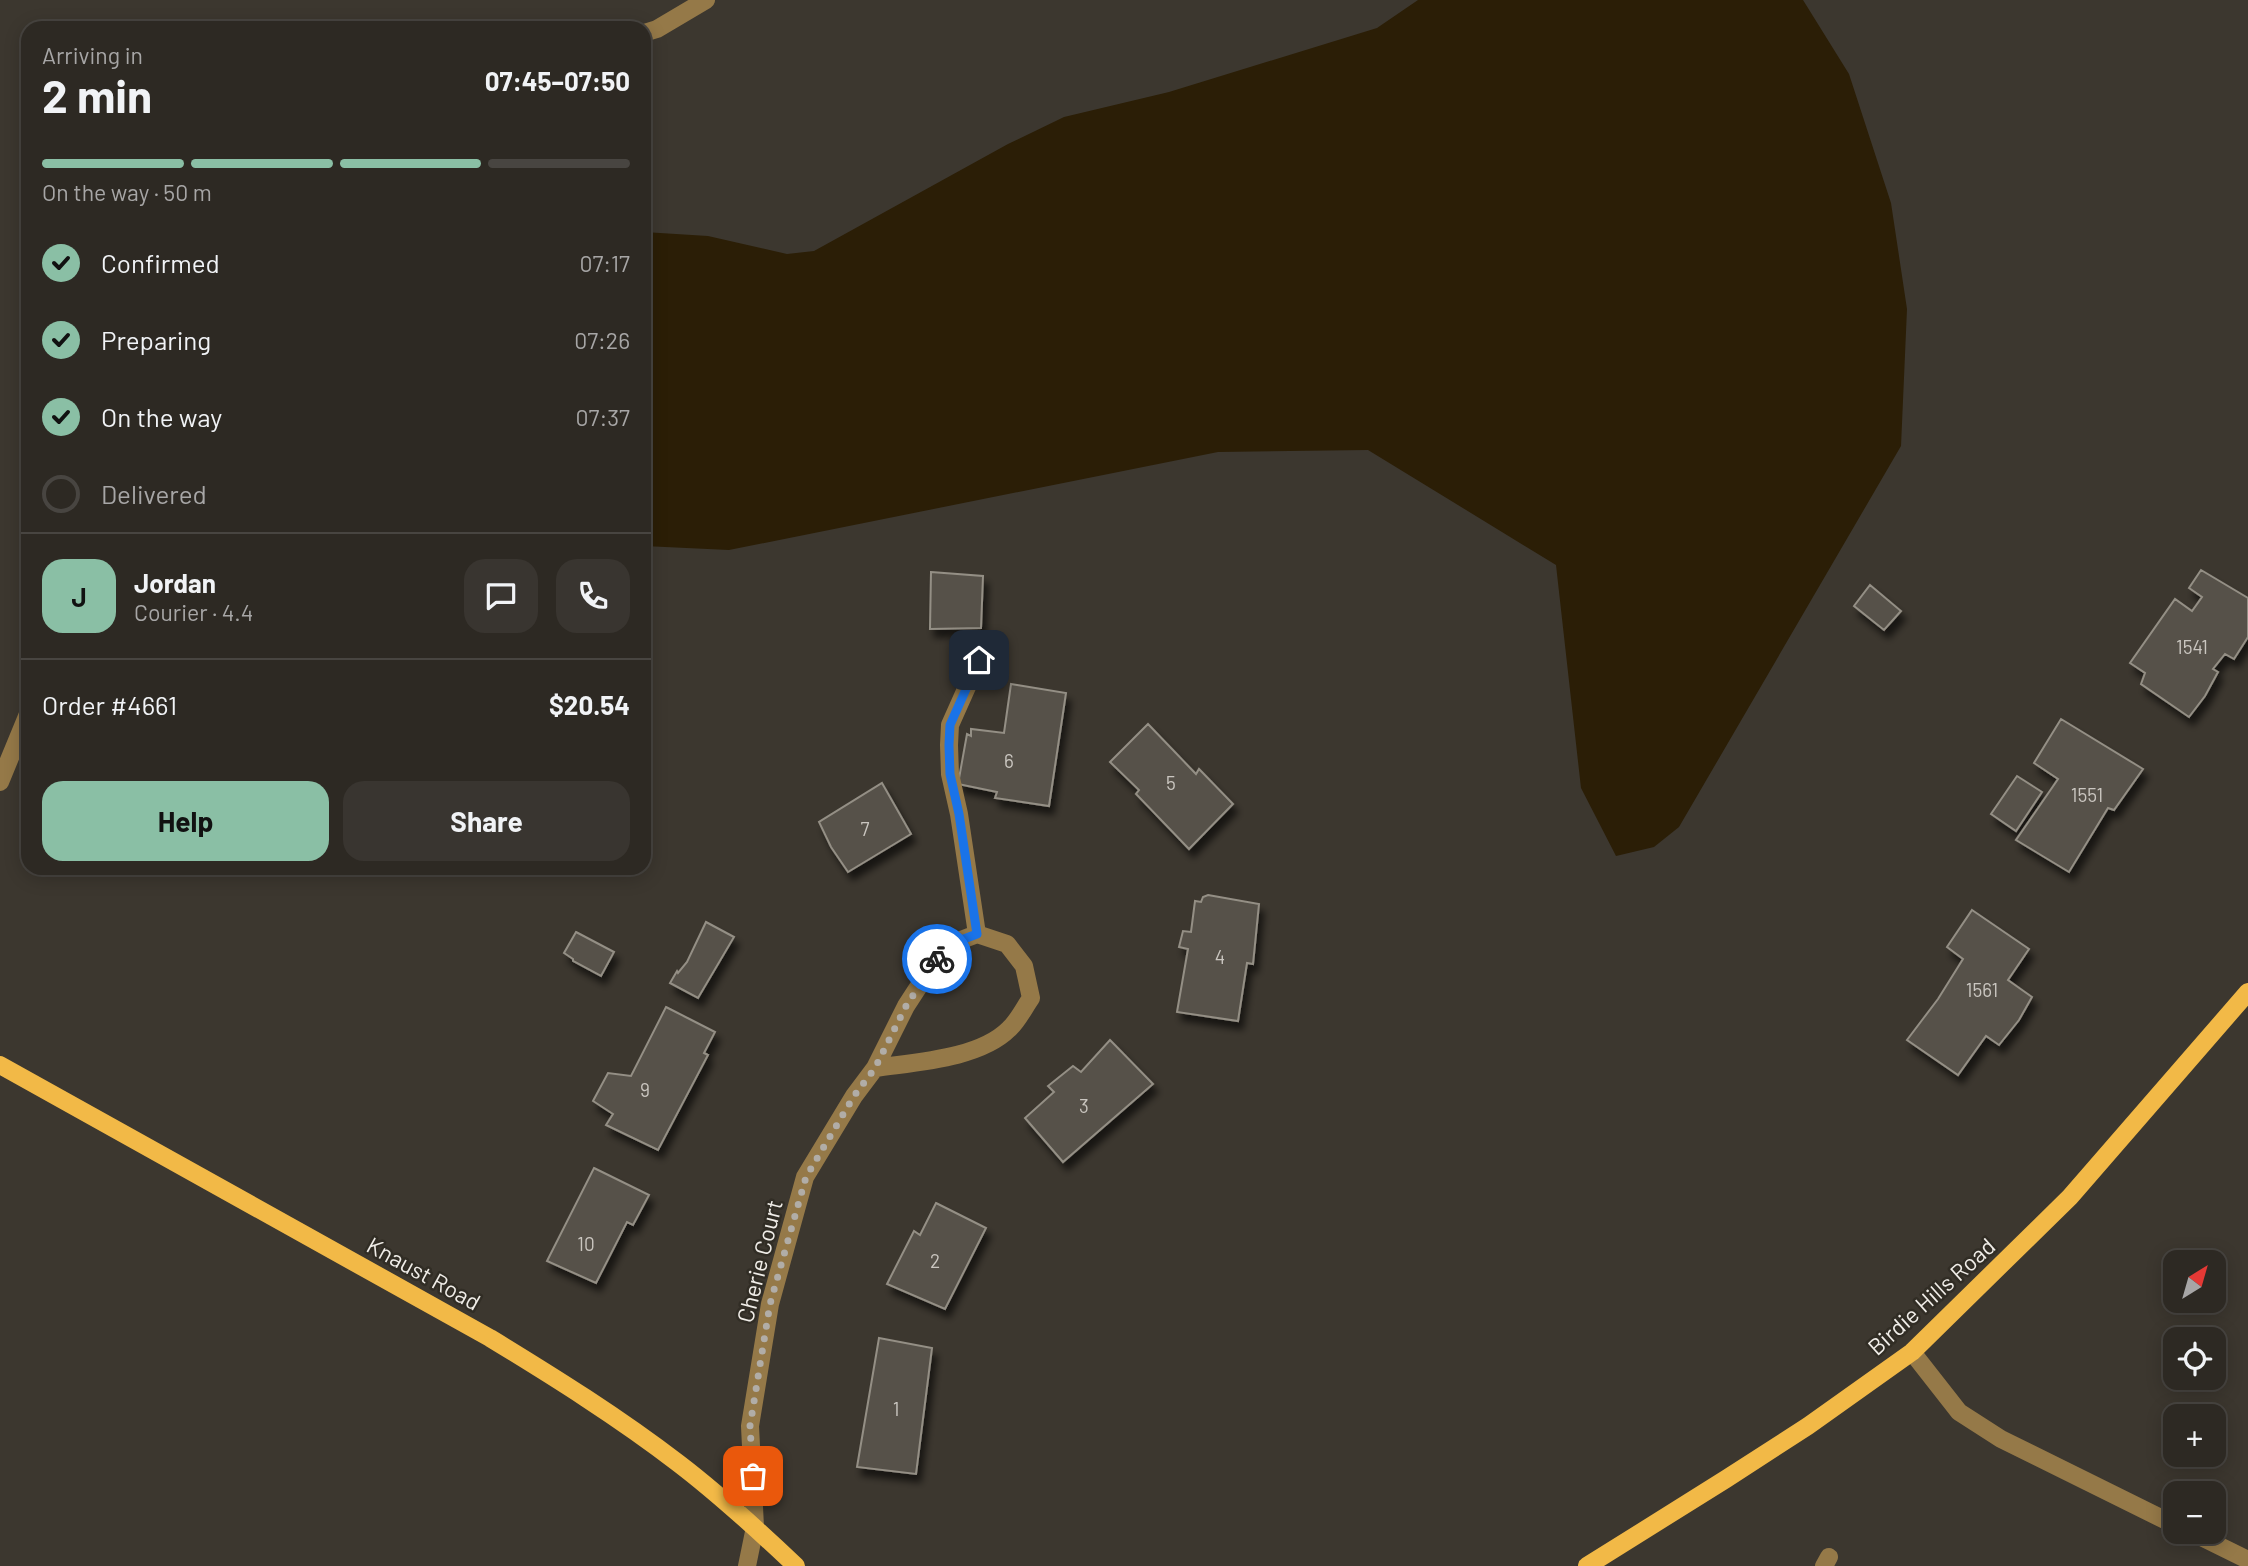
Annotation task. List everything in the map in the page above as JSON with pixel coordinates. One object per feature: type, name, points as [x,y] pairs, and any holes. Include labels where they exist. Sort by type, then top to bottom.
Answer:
[{"type":"main road","name":"Birdie Hills Road","points":[[1587,1566],[1738,1472],[1912,1352],[2070,1197],[2248,992]]},
{"type":"main road","name":"Knaust Road","points":[[0,1065],[557,1378],[680,1464],[755,1527],[796,1566]]},
{"type":"street","points":[[651,31],[706,0]]},
{"type":"street","points":[[875,1068],[947,1057],[979,1048],[1009,1030],[1031,998],[1024,966],[1007,944],[977,934],[959,814],[950,774],[950,725],[979,660]]},
{"type":"street","points":[[0,782],[21,731]]},
{"type":"street","name":"Cherie Court","points":[[747,1566],[755,1527],[750,1426],[770,1304],[806,1177],[854,1096],[875,1068],[906,1006],[930,969],[948,945],[977,934]]},
{"type":"street","points":[[1912,1352],[1959,1412],[2001,1439],[2163,1519]]},
{"type":"street","points":[[2215,1544],[2248,1560]]},
{"type":"shaded area","points":[[1418,0],[1803,0],[1849,74],[1891,203],[1907,309],[1901,446],[1679,827],[1654,847],[1616,856],[1581,788],[1556,565],[1368,450],[1218,452],[729,550],[651,546],[651,232],[708,236],[787,254],[814,251],[1008,144],[1064,117],[1169,92],[1377,28]]},
{"type":"building","points":[[2201,570],[2248,598],[2248,637],[2234,659],[2225,654],[2213,669],[2218,672],[2189,717],[2141,684],[2145,673],[2130,663],[2175,599],[2192,611],[2202,597],[2189,588]]},
{"type":"building","points":[[931,572],[983,576],[981,628],[930,629]]},
{"type":"building","points":[[1870,585],[1901,611],[1884,630],[1854,606]]},
{"type":"building","points":[[1011,684],[1066,693],[1049,806],[995,798],[997,792],[958,784],[967,734],[971,736],[971,729],[1004,733]]},
{"type":"building","points":[[2061,719],[2143,769],[2114,810],[2108,808],[2069,872],[2016,840],[2058,779],[2034,763]]},
{"type":"building","points":[[1148,724],[1196,774],[1199,769],[1233,804],[1189,849],[1136,794],[1139,790],[1110,762]]},
{"type":"building","points":[[2017,776],[2042,792],[2016,831],[1991,814]]},
{"type":"building","points":[[882,783],[911,834],[848,872],[831,847],[819,822]]},
{"type":"building","points":[[1208,895],[1259,904],[1253,964],[1247,963],[1238,1021],[1177,1012],[1188,949],[1179,947],[1183,931],[1191,932],[1195,901],[1201,902],[1203,897]]},
{"type":"building","points":[[1972,910],[2029,949],[2008,980],[2032,997],[2019,1020],[1999,1045],[1986,1036],[1958,1075],[1907,1040],[1938,999],[1963,959],[1947,947]]},
{"type":"building","points":[[706,922],[734,937],[698,998],[670,983],[677,971],[678,973],[687,962]]},
{"type":"building","points":[[576,932],[614,952],[601,976],[564,953]]},
{"type":"building","points":[[666,1007],[715,1032],[704,1053],[708,1055],[658,1150],[606,1125],[613,1114],[593,1101],[608,1073],[631,1076]]},
{"type":"building","points":[[1110,1040],[1153,1084],[1063,1162],[1025,1118],[1054,1092],[1048,1086],[1073,1066],[1081,1072]]},
{"type":"building","points":[[594,1168],[649,1195],[633,1225],[627,1222],[596,1283],[547,1261]]},
{"type":"building","points":[[936,1203],[986,1228],[945,1309],[887,1284],[914,1231],[920,1235]]},
{"type":"building","points":[[879,1338],[932,1348],[916,1474],[857,1467]]},
{"type":"way so far","points":[[753,1476],[750,1426],[770,1304],[806,1177],[854,1096],[875,1068],[906,1006],[937,959]]},
{"type":"route","points":[[937,959],[948,945],[977,934],[959,814],[950,774],[949,745],[950,725],[979,660]]}]
